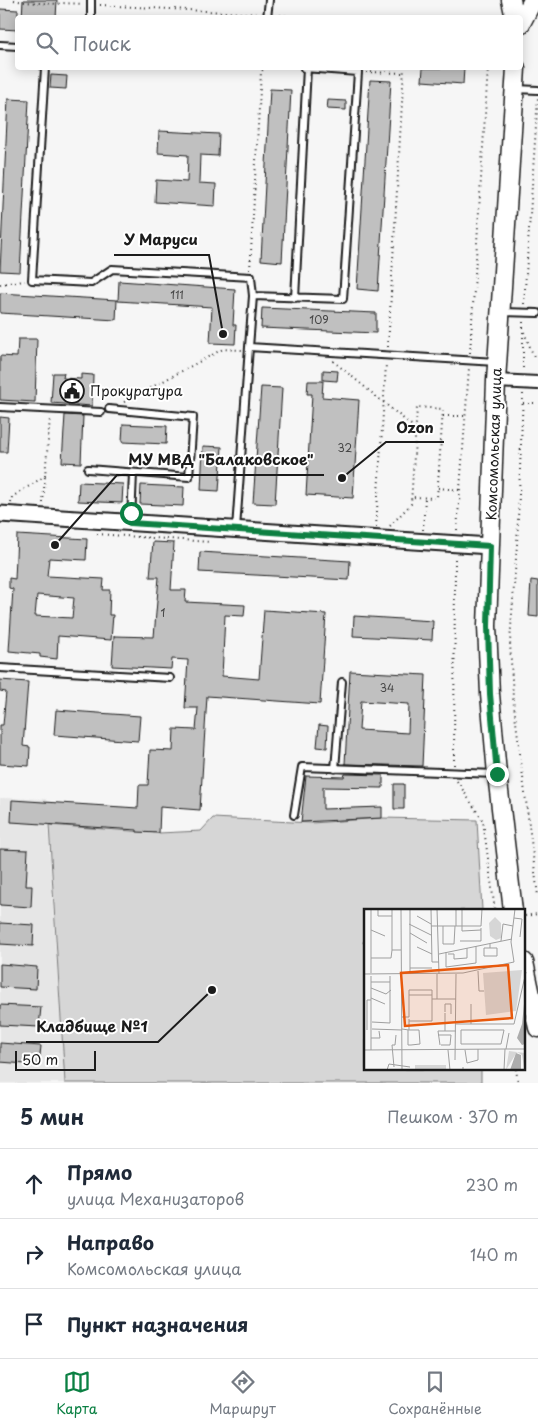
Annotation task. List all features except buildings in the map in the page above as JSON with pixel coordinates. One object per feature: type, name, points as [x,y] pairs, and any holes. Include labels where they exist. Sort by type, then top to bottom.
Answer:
[{"type":"main road","points":[[511,0],[514,15]]},
{"type":"main road","points":[[523,18],[530,1]]},
{"type":"main road","name":"Комсомольская улица","points":[[513,909],[497,774],[490,694],[488,626],[496,381],[516,70]]},
{"type":"main road","points":[[526,971],[538,1028]]},
{"type":"street","points":[[496,381],[538,383]]},
{"type":"street","points":[[5,510],[130,523],[236,530],[381,534],[456,544],[490,546]]},
{"type":"lane","points":[[268,15],[269,0]]},
{"type":"lane","points":[[91,2],[91,15]]},
{"type":"lane","points":[[0,45],[15,46]]},
{"type":"lane","points":[[46,70],[32,280],[91,284],[112,269],[251,277],[253,296],[236,530]]},
{"type":"lane","points":[[295,298],[306,70]]},
{"type":"lane","points":[[253,296],[343,299],[358,72],[332,70]]},
{"type":"lane","points":[[515,89],[538,90]]},
{"type":"lane","points":[[501,312],[538,313]]},
{"type":"lane","points":[[249,349],[321,351],[497,362]]},
{"type":"lane","points":[[0,407],[101,412]]},
{"type":"lane","points":[[88,469],[189,477],[193,417],[110,409]]},
{"type":"lane","points":[[130,523],[133,473]]},
{"type":"lane","points":[[0,668],[170,678]]},
{"type":"lane","points":[[335,769],[342,682]]},
{"type":"lane","points":[[294,815],[302,767],[497,774]]},
{"type":"path","points":[[14,0],[40,3],[91,2],[255,15]]},
{"type":"path","points":[[251,277],[262,70]]},
{"type":"path","points":[[488,70],[456,544],[454,776],[483,821],[495,909]]},
{"type":"path","points":[[358,72],[404,73],[384,403],[381,534]]},
{"type":"path","points":[[538,95],[523,313],[523,382],[517,544],[510,642],[513,698],[538,896]]},
{"type":"path","points":[[0,284],[32,280]]},
{"type":"path","points":[[523,329],[534,357],[538,357]]},
{"type":"path","points":[[110,409],[223,350],[249,349]]},
{"type":"path","points":[[321,351],[416,429]]},
{"type":"path","points":[[522,403],[538,403]]},
{"type":"path","points":[[381,534],[410,504],[417,407],[443,409],[437,498],[411,497]]},
{"type":"path","points":[[43,507],[50,415]]},
{"type":"path","points":[[443,416],[465,416]]},
{"type":"path","points":[[5,510],[12,497],[45,476]]},
{"type":"path","points":[[438,488],[460,490]]},
{"type":"path","points":[[422,532],[425,498]]},
{"type":"path","points":[[516,1070],[518,1083]]},
{"type":"shaded area","points":[[0,798],[46,799],[65,1083],[0,1083]]},
{"type":"shaded area","points":[[213,818],[312,823],[382,818],[477,820],[482,909],[364,909],[364,1070],[481,1070],[481,1083],[65,1083],[49,825],[159,833],[201,831]]},
{"type":"place","name":"У Маруси","points":[[223,334]]},
{"type":"place","name":"Прокуратура","points":[[72,391]]},
{"type":"place","name":"Ozon","points":[[342,478]]},
{"type":"place","name":"МУ МВД \"Балаковское\"","points":[[55,545]]},
{"type":"place","name":"Кладбище №1","points":[[212,990]]},
{"type":"route","points":[[131,513],[130,523],[490,546],[488,626],[490,694],[497,774]]}]
